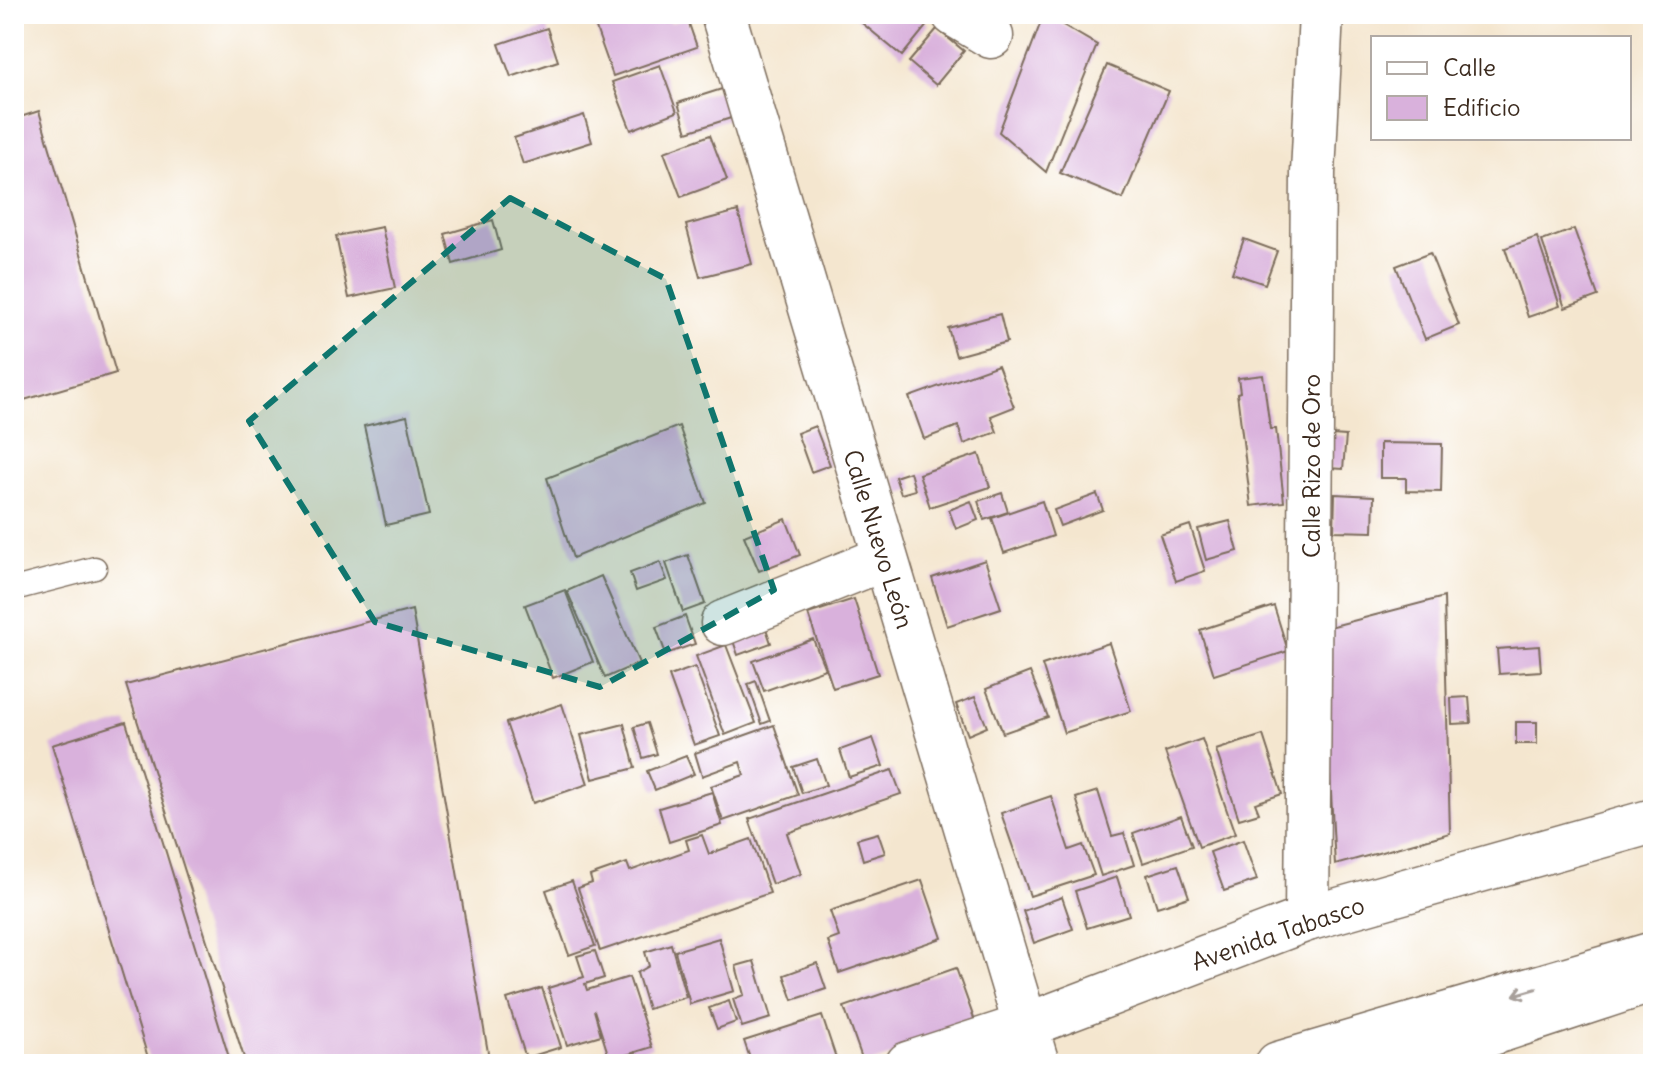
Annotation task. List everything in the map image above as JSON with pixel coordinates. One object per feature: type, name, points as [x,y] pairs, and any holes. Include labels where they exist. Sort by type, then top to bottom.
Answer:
[{"type":"main road","name":"Calle Nuevo León","points":[[723,14],[1031,1045]]},
{"type":"main road","points":[[954,14],[991,36]]},
{"type":"main road","name":"Calle Rizo de Oro","points":[[1307,919],[1313,173],[1321,14]]},
{"type":"main road","points":[[723,623],[885,558]]},
{"type":"main road","name":"Avenida Tabasco","points":[[908,1064],[1031,1045],[1307,919],[1653,821]]},
{"type":"main road","points":[[1278,1064],[1653,954]]},
{"type":"main road","points":[[1398,1064],[1653,980]]},
{"type":"lane","points":[[14,589],[95,568]]},
{"type":"highlighted area","points":[[510,198],[666,279],[774,590],[600,687],[375,622],[249,421]]},
{"type":"building","points":[[601,14],[666,14],[670,23],[687,18],[697,47],[613,76],[592,17]]},
{"type":"building","points":[[851,14],[915,14],[928,24],[902,56]]},
{"type":"building","points":[[1044,14],[1097,45],[1046,172],[999,132]]},
{"type":"building","points":[[547,28],[558,61],[511,77],[499,44]]},
{"type":"building","points":[[937,29],[964,51],[936,85],[909,62]]},
{"type":"building","points":[[660,65],[677,112],[631,130],[612,82]]},
{"type":"building","points":[[1107,65],[1169,91],[1123,199],[1060,173]]},
{"type":"building","points":[[725,88],[734,117],[687,132],[678,103]]},
{"type":"building","points":[[39,111],[116,373],[14,403],[14,119]]},
{"type":"building","points":[[584,115],[592,142],[523,164],[514,138]]},
{"type":"building","points":[[710,135],[727,180],[681,197],[664,152]]},
{"type":"building","points":[[738,211],[752,264],[700,277],[686,225]]},
{"type":"building","points":[[493,220],[501,250],[453,264],[445,234]]},
{"type":"building","points":[[382,227],[395,288],[349,298],[336,236]]},
{"type":"building","points":[[1574,229],[1598,296],[1565,308],[1542,241]]},
{"type":"building","points":[[1537,237],[1560,306],[1528,317],[1505,248]]},
{"type":"building","points":[[1244,239],[1277,251],[1265,284],[1232,273]]},
{"type":"building","points":[[1430,253],[1459,325],[1425,339],[1396,266]]},
{"type":"building","points":[[1000,314],[1007,342],[956,356],[948,328]]},
{"type":"building","points":[[998,365],[1014,407],[991,416],[997,432],[964,444],[958,426],[924,439],[909,397]]},
{"type":"building","points":[[1263,375],[1270,429],[1276,429],[1284,502],[1251,506],[1237,393],[1240,392],[1238,378]]},
{"type":"building","points":[[407,416],[429,515],[386,525],[364,426]]},
{"type":"building","points":[[679,426],[706,503],[573,558],[547,478]]},
{"type":"building","points":[[815,426],[830,465],[811,472],[797,433]]},
{"type":"building","points":[[1332,435],[1346,436],[1343,469],[1330,468]]},
{"type":"building","points":[[1380,443],[1442,444],[1441,492],[1406,491],[1406,478],[1380,478]]},
{"type":"building","points":[[979,454],[990,487],[930,507],[919,474]]},
{"type":"building","points":[[910,472],[915,490],[901,494],[895,477]]},
{"type":"building","points":[[1002,493],[1008,512],[984,520],[978,501]]},
{"type":"building","points":[[1097,494],[1103,510],[1060,526],[1054,510]]},
{"type":"building","points":[[1335,494],[1374,496],[1373,532],[1334,531]]},
{"type":"building","points":[[971,501],[978,520],[956,529],[949,510]]},
{"type":"building","points":[[1042,501],[1053,536],[1004,553],[992,518]]},
{"type":"building","points":[[786,519],[800,555],[759,571],[744,536]]},
{"type":"building","points":[[1230,521],[1238,551],[1206,560],[1198,529]]},
{"type":"building","points":[[1190,525],[1205,571],[1176,581],[1160,535]]},
{"type":"building","points":[[688,555],[705,604],[683,612],[666,563]]},
{"type":"building","points":[[985,560],[1001,608],[947,626],[932,578]]},
{"type":"building","points":[[660,562],[667,580],[636,591],[630,573]]},
{"type":"building","points":[[601,576],[639,663],[605,678],[567,591]]},
{"type":"building","points":[[565,590],[593,662],[553,678],[525,605]]},
{"type":"building","points":[[1444,597],[1450,833],[1335,865],[1322,629]]},
{"type":"building","points":[[854,599],[878,674],[833,688],[808,614]]},
{"type":"building","points":[[1274,606],[1288,651],[1214,675],[1200,630]]},
{"type":"building","points":[[412,610],[490,1064],[246,1064],[126,685]]},
{"type":"building","points":[[685,616],[695,644],[666,654],[656,627]]},
{"type":"building","points":[[763,620],[771,643],[738,655],[730,632]]},
{"type":"building","points":[[813,639],[825,669],[764,691],[753,661]]},
{"type":"building","points":[[1109,643],[1131,711],[1064,733],[1042,665]]},
{"type":"building","points":[[726,645],[756,723],[725,735],[696,656]]},
{"type":"building","points":[[1539,646],[1541,671],[1499,674],[1497,649]]},
{"type":"building","points":[[695,667],[720,736],[694,745],[669,676]]},
{"type":"building","points":[[1030,672],[1048,717],[1003,733],[986,689]]},
{"type":"building","points":[[756,681],[770,721],[762,724],[748,684]]},
{"type":"building","points":[[975,697],[987,727],[968,735],[956,704]]},
{"type":"building","points":[[1469,697],[1471,723],[1452,724],[1451,698]]},
{"type":"building","points":[[562,704],[588,784],[533,803],[506,723]]},
{"type":"building","points":[[126,722],[231,1064],[150,1064],[52,745]]},
{"type":"building","points":[[1516,722],[1537,722],[1537,744],[1516,744]]},
{"type":"building","points":[[647,723],[657,754],[643,758],[634,727]]},
{"type":"building","points":[[624,724],[635,768],[593,779],[581,735]]},
{"type":"building","points":[[774,725],[798,795],[723,821],[711,786],[744,775],[740,762],[702,776],[695,753]]},
{"type":"building","points":[[1263,735],[1282,794],[1255,803],[1259,813],[1239,819],[1216,750]]},
{"type":"building","points":[[873,738],[883,766],[849,777],[840,750]]},
{"type":"building","points":[[1202,739],[1235,834],[1199,847],[1165,752]]},
{"type":"building","points":[[686,756],[694,774],[655,790],[647,771]]},
{"type":"building","points":[[817,759],[826,785],[802,793],[793,767]]},
{"type":"building","points":[[892,770],[901,794],[787,833],[801,874],[772,884],[749,819]]},
{"type":"building","points":[[1098,791],[1112,836],[1124,833],[1134,865],[1101,876],[1076,798]]},
{"type":"building","points":[[712,792],[722,825],[669,842],[659,808]]},
{"type":"building","points":[[1051,796],[1069,850],[1083,845],[1094,875],[1030,896],[1001,813]]},
{"type":"building","points":[[1181,816],[1192,846],[1143,863],[1133,833]]},
{"type":"building","points":[[878,833],[885,853],[863,860],[857,839]]},
{"type":"building","points":[[702,835],[709,854],[751,839],[770,893],[600,951],[578,888],[592,883],[590,876],[627,863],[630,871],[689,850],[686,840]]},
{"type":"building","points":[[1243,840],[1257,880],[1224,891],[1210,852]]},
{"type":"building","points":[[1178,865],[1189,897],[1157,907],[1147,875]]},
{"type":"building","points":[[1117,877],[1129,915],[1087,928],[1075,891]]},
{"type":"building","points":[[922,880],[942,938],[839,973],[828,941],[839,937],[830,911]]},
{"type":"building","points":[[572,881],[595,946],[569,955],[546,890]]},
{"type":"building","points":[[1062,897],[1073,929],[1034,943],[1023,911]]},
{"type":"building","points":[[719,938],[734,991],[690,1004],[675,951]]},
{"type":"building","points":[[671,944],[686,997],[648,1009],[637,973],[649,966],[645,952]]},
{"type":"building","points":[[595,951],[604,978],[585,984],[587,990],[629,977],[652,1047],[610,1060],[594,1010],[601,1035],[567,1045],[548,988],[584,977],[577,956]]},
{"type":"building","points":[[754,961],[771,1018],[742,1027],[733,999],[744,995],[736,966]]},
{"type":"building","points":[[817,963],[826,989],[793,1000],[784,975]]},
{"type":"building","points":[[956,968],[977,1027],[864,1064],[844,1007]]},
{"type":"building","points":[[542,988],[561,1047],[526,1058],[507,999]]},
{"type":"building","points":[[729,1001],[736,1022],[717,1029],[709,1008]]},
{"type":"building","points":[[822,1016],[838,1064],[752,1064],[744,1041]]}]
